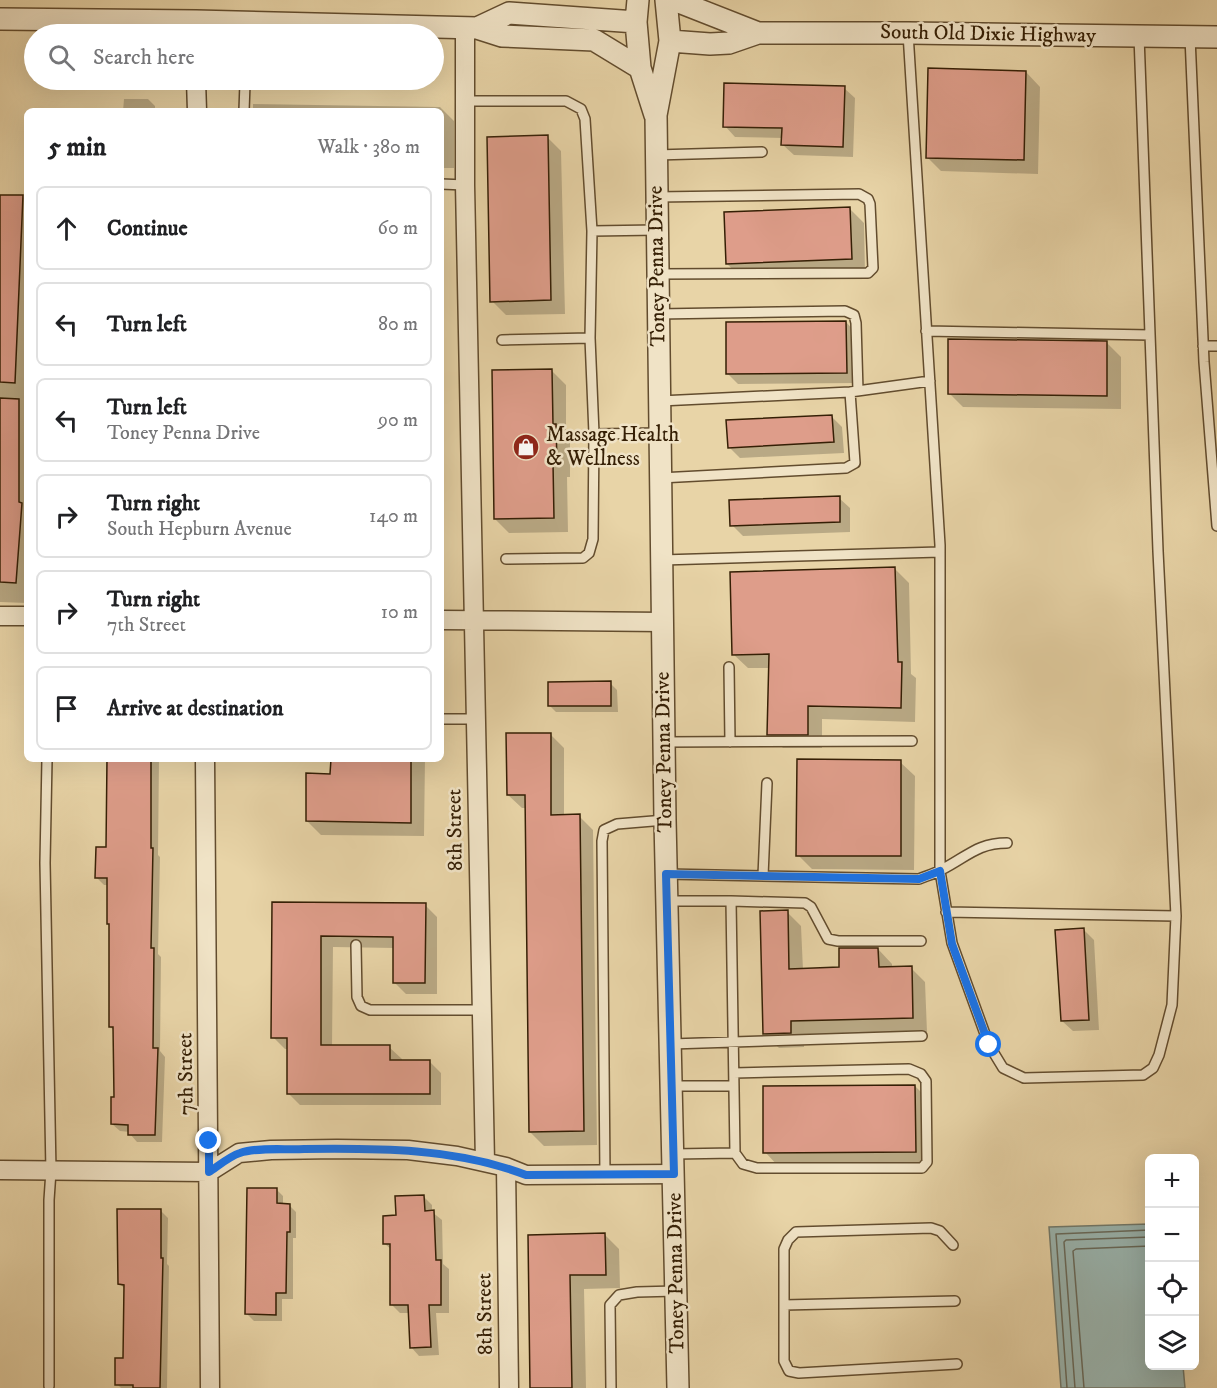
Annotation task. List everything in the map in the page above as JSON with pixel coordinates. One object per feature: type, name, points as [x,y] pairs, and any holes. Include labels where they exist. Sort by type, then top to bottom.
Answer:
[{"type":"street","name":"Toney Penna Drive","points":[[638,0],[636,22],[640,68],[656,115]]},
{"type":"street","name":"Toney Penna Drive","points":[[666,0],[670,41],[656,115],[656,197],[665,820],[678,1388]]},
{"type":"street","name":"South Old Dixie Highway","points":[[674,0],[758,33]]},
{"type":"street","points":[[471,28],[509,13],[636,22]]},
{"type":"street","points":[[0,19],[109,24]]},
{"type":"street","points":[[444,28],[471,28],[501,36],[594,40],[640,68]]},
{"type":"street","name":"8th Street","points":[[471,28],[466,101],[465,185],[485,1162]]},
{"type":"street","name":"South Old Dixie Highway","points":[[670,41],[729,43],[758,33],[1217,37]]},
{"type":"street","points":[[196,90],[196,108]]},
{"type":"street","points":[[0,615],[24,616]]},
{"type":"street","points":[[444,620],[663,622]]},
{"type":"street","name":"7th Street","points":[[205,762],[210,1388]]},
{"type":"street","points":[[0,1170],[209,1172],[239,1153],[271,1150],[408,1150],[457,1156],[506,1167],[526,1175],[605,1175],[674,1164]]},
{"type":"street","name":"8th Street","points":[[506,1167],[509,1388]]},
{"type":"lane","points":[[908,33],[940,552],[940,871],[952,944],[989,1045],[1003,1068],[1024,1078],[1143,1075],[1153,1068],[1159,1054],[1172,1005],[1176,916],[1158,562],[1139,36]]},
{"type":"lane","points":[[1190,37],[1190,81],[1203,346],[1217,526]]},
{"type":"lane","points":[[244,108],[245,90]]},
{"type":"lane","points":[[466,101],[566,101],[581,109],[585,119],[592,231],[590,338],[594,434],[593,539],[589,553],[583,558],[506,559]]},
{"type":"lane","points":[[656,155],[762,152]]},
{"type":"lane","points":[[444,184],[465,185]]},
{"type":"lane","points":[[656,197],[859,194],[868,199],[870,204],[873,268],[868,273],[657,273]]},
{"type":"lane","points":[[592,231],[657,230]]},
{"type":"lane","points":[[658,314],[845,311],[854,315],[856,323],[855,463],[846,468],[660,478]]},
{"type":"lane","points":[[927,331],[1150,335]]},
{"type":"lane","points":[[502,340],[590,338]]},
{"type":"lane","points":[[1203,346],[1217,346]]},
{"type":"lane","points":[[658,401],[854,391],[930,381]]},
{"type":"lane","points":[[594,434],[659,434]]},
{"type":"lane","points":[[662,560],[940,552]]},
{"type":"lane","points":[[729,668],[730,742]]},
{"type":"lane","points":[[444,719],[475,719]]},
{"type":"lane","points":[[664,742],[912,741]]},
{"type":"lane","points":[[48,762],[45,862],[51,1171],[49,1386]]},
{"type":"lane","points":[[763,876],[767,783]]},
{"type":"lane","points":[[605,1175],[602,841],[604,830],[617,824],[665,820]]},
{"type":"lane","points":[[666,874],[919,879],[940,871],[976,848],[991,843],[1007,843]]},
{"type":"lane","points":[[667,901],[805,903],[811,908],[828,939],[921,941]]},
{"type":"lane","points":[[731,901],[735,1153],[743,1164],[757,1168],[922,1168],[927,1162],[927,1081],[921,1074],[909,1069],[734,1073]]},
{"type":"lane","points":[[946,912],[1176,916]]},
{"type":"lane","points":[[356,945],[357,998],[361,1006],[370,1010],[482,1010]]},
{"type":"lane","points":[[671,1044],[922,1036]]},
{"type":"lane","points":[[672,1086],[734,1086]]},
{"type":"lane","points":[[674,1164],[735,1153]]},
{"type":"lane","points":[[953,1245],[940,1231],[930,1228],[796,1232],[788,1240],[784,1249],[784,1361],[789,1371],[799,1373],[957,1364]]},
{"type":"lane","points":[[611,1388],[610,1305],[619,1295],[676,1291]]},
{"type":"lane","points":[[784,1305],[955,1301]]},
{"type":"water","points":[[1145,1224],[1145,1370],[1183,1370],[1185,1388],[1061,1388],[1049,1227]]},
{"type":"building","points":[[928,68],[1026,71],[1024,160],[926,158]]},
{"type":"building","points":[[724,83],[845,86],[843,147],[781,145],[782,128],[723,127]]},
{"type":"building","points":[[548,135],[551,300],[490,302],[487,137]]},
{"type":"building","points":[[0,195],[23,195],[15,383],[0,382]]},
{"type":"building","points":[[850,207],[852,259],[726,264],[724,212]]},
{"type":"building","points":[[846,321],[847,373],[726,374],[726,322]]},
{"type":"building","points":[[948,339],[1107,341],[1107,396],[948,394]]},
{"type":"building","points":[[552,369],[553,424],[556,424],[557,463],[553,463],[554,518],[494,519],[492,370]]},
{"type":"building","points":[[0,398],[19,399],[19,502],[22,503],[16,583],[0,582]]},
{"type":"building","points":[[832,415],[834,442],[728,448],[726,420]]},
{"type":"building","points":[[840,496],[840,522],[730,526],[729,500]]},
{"type":"building","points":[[895,567],[898,662],[902,662],[901,708],[808,706],[808,735],[767,735],[769,654],[732,655],[730,572]]},
{"type":"building","points":[[611,681],[611,706],[548,706],[548,682]]},
{"type":"building","points":[[506,733],[551,733],[551,815],[580,814],[584,1131],[529,1132],[525,795],[507,795]]},
{"type":"building","points":[[797,759],[901,760],[901,856],[796,856]]},
{"type":"building","points":[[107,762],[151,762],[153,1048],[158,1048],[155,1135],[128,1135],[128,1125],[111,1124],[111,1097],[114,1097],[113,1027],[109,1027],[107,878],[95,878],[96,847],[106,847]]},
{"type":"building","points":[[331,762],[411,762],[411,823],[306,821],[306,773],[330,774]]},
{"type":"building","points":[[272,902],[426,903],[425,983],[393,983],[393,937],[321,936],[321,1045],[390,1045],[390,1060],[430,1060],[430,1094],[287,1094],[287,1038],[271,1038]]},
{"type":"building","points":[[788,910],[789,969],[839,967],[839,948],[878,948],[879,967],[912,966],[913,1018],[791,1021],[791,1033],[763,1034],[760,911]]},
{"type":"building","points":[[1084,928],[1089,1020],[1061,1021],[1055,930]]},
{"type":"building","points":[[915,1085],[916,1152],[763,1153],[763,1086]]},
{"type":"building","points":[[247,1188],[277,1188],[277,1203],[290,1204],[286,1293],[276,1293],[276,1315],[245,1314]]},
{"type":"building","points":[[424,1195],[425,1211],[434,1210],[436,1260],[441,1260],[441,1305],[429,1305],[431,1347],[410,1348],[408,1305],[390,1305],[390,1244],[383,1244],[383,1216],[396,1215],[395,1196]]},
{"type":"building","points":[[117,1209],[161,1209],[161,1258],[163,1258],[160,1388],[115,1385],[115,1358],[123,1358],[124,1285],[118,1284]]},
{"type":"building","points":[[605,1233],[606,1275],[570,1275],[572,1388],[530,1388],[528,1235]]},
{"type":"place","name":"Massage Health & Wellness","points":[[526,447]]},
{"type":"route","points":[[209,1141],[209,1172],[239,1153],[337,1149],[408,1150],[457,1156],[506,1167],[526,1175],[674,1174],[666,874],[919,879],[940,871],[952,944],[989,1045]]}]
